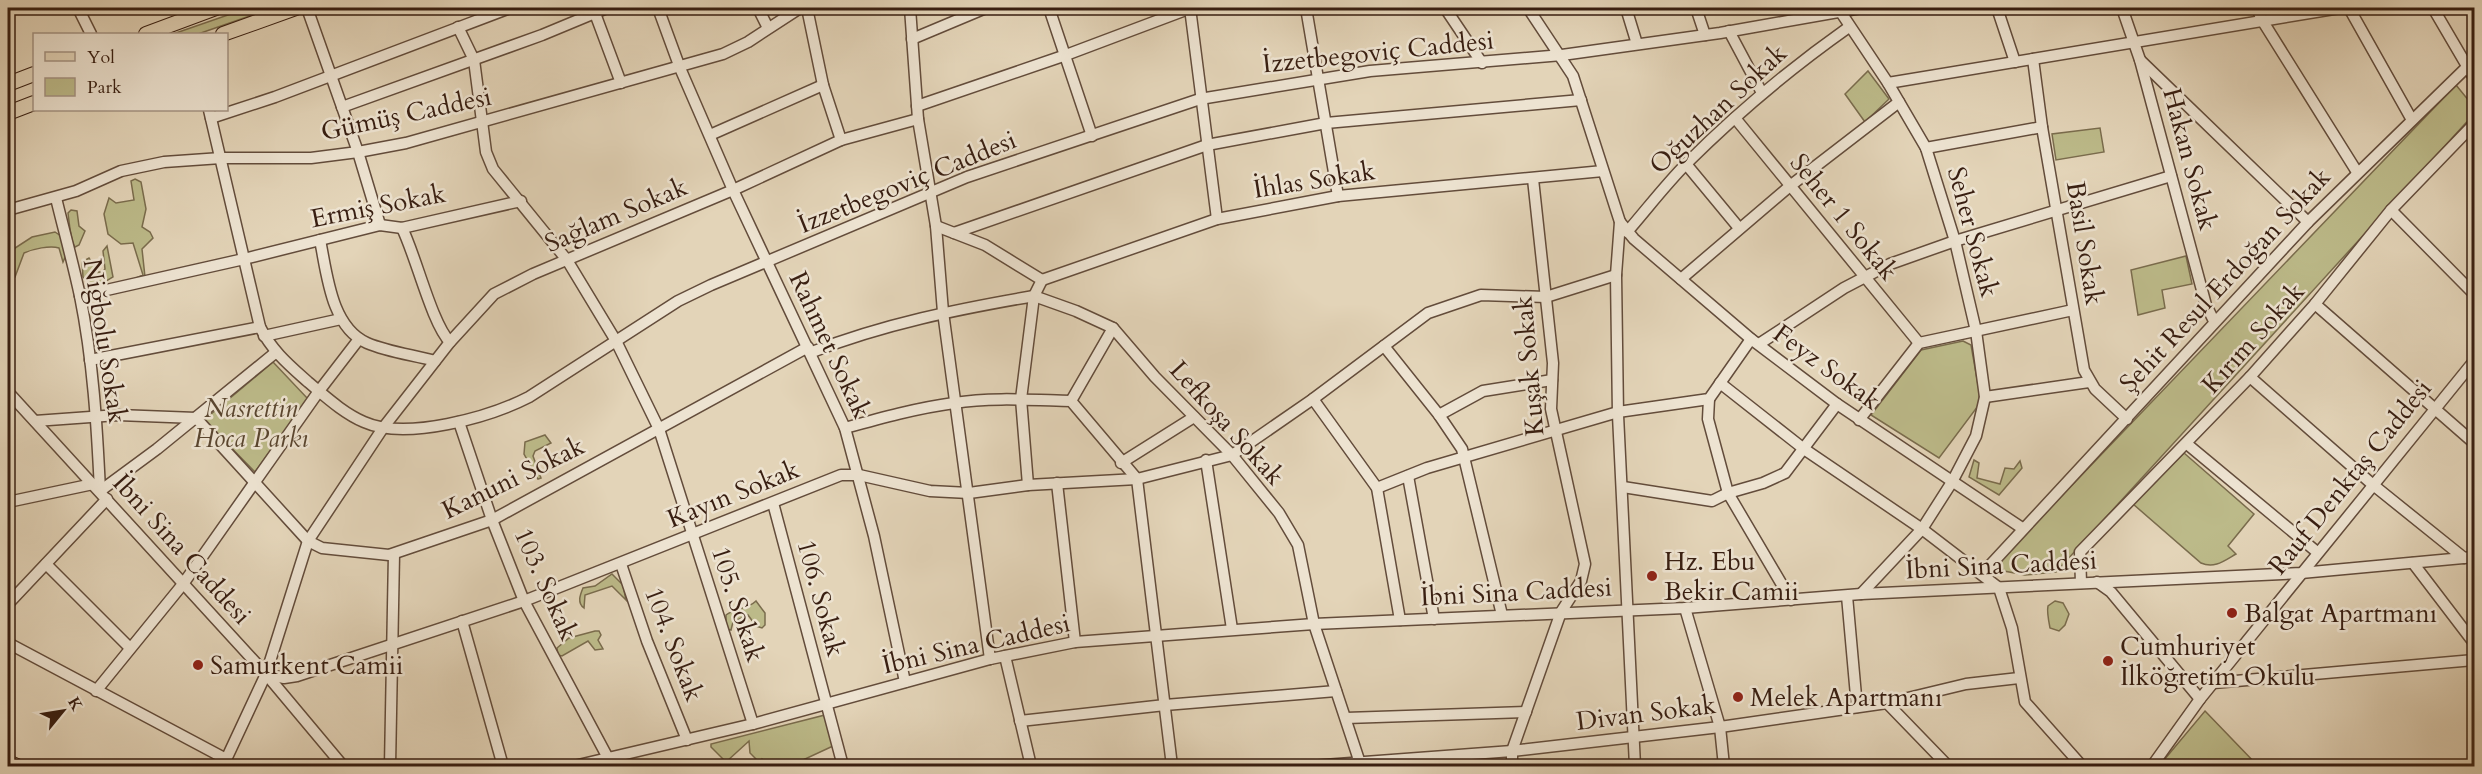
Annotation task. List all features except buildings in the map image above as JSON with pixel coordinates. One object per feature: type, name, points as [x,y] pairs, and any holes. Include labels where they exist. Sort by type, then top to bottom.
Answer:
[{"type":"main road","points":[[149,33],[216,8]]},
{"type":"main road","points":[[226,33],[296,8]]},
{"type":"main road","points":[[8,84],[33,75]]},
{"type":"main road","points":[[8,113],[33,103]]},
{"type":"main road","points":[[8,762],[17,766]]},
{"type":"street","points":[[78,8],[90,33]]},
{"type":"street","points":[[307,8],[358,152],[380,225]]},
{"type":"street","points":[[228,108],[331,76],[510,8]]},
{"type":"street","points":[[342,107],[474,60],[594,10],[607,8]]},
{"type":"street","name":"Rahmet Sokak","points":[[658,8],[680,68],[733,190],[845,428],[859,475],[905,682]]},
{"type":"street","points":[[758,8],[768,28]]},
{"type":"street","name":"Gümüş Caddesi","points":[[8,210],[56,198],[136,167],[185,159],[290,159],[358,152],[483,122],[680,68],[737,49],[800,8]]},
{"type":"street","points":[[807,8],[823,85],[841,140]]},
{"type":"street","points":[[910,8],[918,119],[936,226],[943,312],[990,659]]},
{"type":"street","points":[[912,39],[986,8]]},
{"type":"street","points":[[1049,8],[1092,136]]},
{"type":"street","points":[[917,106],[1066,55],[1190,8],[1217,219]]},
{"type":"street","points":[[1306,8],[1338,196]]},
{"type":"street","points":[[1445,8],[1482,63]]},
{"type":"street","points":[[1528,8],[1562,55],[1573,76],[1603,171],[1624,227],[1616,274],[1618,412],[1635,766]]},
{"type":"street","points":[[1626,8],[1637,44]]},
{"type":"street","points":[[1696,8],[1705,35]]},
{"type":"street","name":"İzzetbegoviç Caddesi","points":[[210,114],[262,331],[275,353],[318,391],[354,418],[383,428],[410,428],[459,422],[490,414],[529,397],[692,294],[929,193],[1200,99],[1317,79],[1400,68],[1562,55],[1729,32],[1838,10],[1861,8]]},
{"type":"street","points":[[1997,8],[2015,62]]},
{"type":"street","name":"Hakan Sokak","points":[[2122,8],[2140,60],[2206,305],[2214,321]]},
{"type":"street","points":[[2257,8],[2262,20],[2357,172]]},
{"type":"street","points":[[1888,83],[2340,8]]},
{"type":"street","points":[[2349,8],[2412,120]]},
{"type":"street","points":[[2433,8],[2475,78]]},
{"type":"street","points":[[594,10],[621,83]]},
{"type":"street","name":"Seher Sokak","points":[[1838,10],[1888,83],[1926,148],[1955,241],[1976,331],[1985,398],[1976,436],[1952,482],[1922,530],[1861,594]]},
{"type":"street","name":"105. Sokak","points":[[458,27],[474,60],[489,162],[505,185],[521,201],[567,260],[616,341],[659,429],[753,724]]},
{"type":"street","name":"Oğuzhan Sokak","points":[[1624,227],[1686,164],[1762,93],[1849,27]]},
{"type":"street","points":[[1729,32],[1762,93]]},
{"type":"street","name":"Basil Sokak","points":[[2033,59],[2042,127],[2073,310],[2089,382]]},
{"type":"street","points":[[2140,60],[2308,222]]},
{"type":"street","name":"Şehit Resul Erdoğan Sokak","points":[[1982,574],[2022,528],[2127,419],[2214,321],[2308,222],[2467,67]]},
{"type":"street","points":[[710,135],[823,85]]},
{"type":"street","points":[[954,233],[1207,145],[1326,123],[1581,100]]},
{"type":"street","points":[[1681,279],[1790,186],[1899,102]]},
{"type":"street","name":"Seher 1 Sokak","points":[[1735,118],[1919,343]]},
{"type":"street","name":"Sağlam Sokak","points":[[225,764],[266,674],[309,541],[383,428],[450,342],[494,294],[567,260],[733,190],[841,140],[918,119]]},
{"type":"street","name":"Kırım Sokak","points":[[2080,583],[2080,552],[2250,377],[2315,304],[2391,210],[2475,124]]},
{"type":"street","points":[[1926,148],[2042,127]]},
{"type":"street","points":[[1686,164],[1739,228]]},
{"type":"street","name":"İhlas Sokak","points":[[1042,280],[1217,219],[1338,196],[1603,171]]},
{"type":"street","points":[[1791,600],[1728,493],[1708,419],[1709,399],[1755,341],[1864,277],[1904,258],[2170,176]]},
{"type":"street","name":"Kuşak Sokak","points":[[1512,766],[1512,751],[1561,612],[1581,581],[1585,564],[1551,409],[1553,363],[1533,179]]},
{"type":"street","name":"Niğbolu Sokak","points":[[56,198],[80,296],[90,360],[100,491]]},
{"type":"street","name":"Ermiş Sokak","points":[[80,296],[380,225],[402,228],[521,201]]},
{"type":"street","points":[[2391,210],[2475,294]]},
{"type":"street","points":[[936,226],[985,245],[1042,280],[1034,296],[1021,399],[1028,484]]},
{"type":"street","name":"Feyz Sokak","points":[[1624,227],[1681,279],[1755,341],[1837,404],[2022,528]]},
{"type":"street","points":[[402,228],[415,255],[438,324],[450,342]]},
{"type":"street","points":[[320,240],[333,299],[341,319],[360,339],[435,361]]},
{"type":"street","points":[[1232,455],[1313,399],[1428,313],[1481,296],[1546,297],[1616,274]]},
{"type":"street","name":"Kanuni Sokak","points":[[309,541],[322,548],[394,554],[492,520],[810,350],[943,312],[1034,296]]},
{"type":"street","name":"Lefkoşa Sokak","points":[[1034,296],[1076,311],[1113,328],[1155,377],[1232,455],[1278,513],[1298,545],[1314,624],[1361,765]]},
{"type":"street","points":[[2315,304],[2475,443]]},
{"type":"street","points":[[1859,420],[1919,343],[2073,310]]},
{"type":"street","points":[[90,360],[341,319]]},
{"type":"street","points":[[1071,401],[1113,328]]},
{"type":"street","points":[[96,691],[129,647],[183,584],[318,391],[360,339]]},
{"type":"street","points":[[1384,346],[1439,415],[1465,459],[1502,615]]},
{"type":"street","points":[[8,604],[46,564],[100,491],[196,418],[275,353]]},
{"type":"street","name":"Rauf Denktaş Caddesi","points":[[2152,766],[2200,699],[2372,484],[2475,361]]},
{"type":"street","points":[[2250,377],[2372,484],[2469,557]]},
{"type":"street","points":[[1439,415],[1457,402],[1483,391],[1552,380]]},
{"type":"street","points":[[1985,398],[2089,382],[2127,419]]},
{"type":"street","points":[[1720,383],[1804,450],[1922,530],[1999,588],[2012,628],[2025,702],[2082,766]]},
{"type":"street","name":"İbni Sina Caddesi","points":[[8,392],[266,674],[343,766]]},
{"type":"street","points":[[845,428],[917,409],[956,402],[1021,399],[1071,401],[1120,463],[1137,479],[1158,636],[1172,766]]},
{"type":"street","points":[[1313,399],[1377,489],[1400,620]]},
{"type":"street","points":[[1377,489],[1408,476],[1618,412],[1709,399]]},
{"type":"street","points":[[1623,487],[1712,501],[1728,493],[1763,483],[1785,473],[1837,404]]},
{"type":"street","points":[[35,422],[96,416],[196,418],[309,541]]},
{"type":"street","points":[[1120,463],[1194,417]]},
{"type":"street","name":"103. Sokak","points":[[459,422],[492,520],[524,601],[609,762]]},
{"type":"street","points":[[2187,444],[2318,552]]},
{"type":"street","name":"Kayın Sokak","points":[[266,674],[284,678],[297,676],[524,601],[841,475],[859,475],[930,491],[969,493],[1028,484],[1137,479],[1232,455]]},
{"type":"street","points":[[1206,460],[1232,629]]},
{"type":"street","points":[[1408,476],[1434,618]]},
{"type":"street","points":[[1057,483],[1075,642]]},
{"type":"street","points":[[8,502],[100,491]]},
{"type":"street","name":"106. Sokak","points":[[773,503],[843,766]]},
{"type":"street","points":[[390,766],[394,554]]},
{"type":"street","name":"İbni Sina Caddesi","points":[[574,766],[609,762],[990,659],[1075,642],[1314,624],[1685,608],[1861,594],[2301,573],[2469,557]]},
{"type":"street","points":[[2413,562],[2475,644]]},
{"type":"street","points":[[46,564],[129,647]]},
{"type":"street","name":"104. Sokak","points":[[621,564],[647,641],[687,740]]},
{"type":"street","points":[[2097,582],[2111,592],[2200,699]]},
{"type":"street","points":[[1847,596],[1857,707]]},
{"type":"street","points":[[1685,608],[1719,727],[1724,766]]},
{"type":"street","points":[[462,621],[503,766]]},
{"type":"street","points":[[8,643],[225,764]]},
{"type":"street","points":[[1005,656],[1030,766]]},
{"type":"street","points":[[2213,683],[2475,660]]},
{"type":"street","name":"Divan Sokak","points":[[1311,766],[1361,765],[1512,751],[1719,727],[1887,703],[1966,684],[2019,678]]},
{"type":"street","points":[[1020,721],[1165,705],[1336,691]]},
{"type":"street","points":[[1887,703],[1948,766]]},
{"type":"street","points":[[1346,718],[1526,711]]},
{"type":"green space","points":[[248,8],[273,8],[201,33],[176,33]]},
{"type":"green space","points":[[1868,71],[1889,99],[1865,122],[1845,94]]},
{"type":"green space","points":[[2456,85],[2474,107],[2474,114],[2056,572],[2025,575],[2004,571],[2001,567],[2002,558]]},
{"type":"green space","points":[[2100,128],[2104,152],[2056,160],[2052,134]]},
{"type":"green space","points":[[135,179],[141,182],[146,209],[142,227],[150,232],[153,238],[142,249],[145,277],[129,281],[143,275],[133,243],[121,244],[108,234],[104,214],[109,198],[116,203],[134,200],[131,181]]},
{"type":"green space","points":[[71,210],[77,211],[79,226],[85,231],[79,245],[75,247],[71,237],[68,213]]},
{"type":"green space","points":[[55,232],[64,238],[67,253],[63,262],[59,248],[46,247],[32,250],[24,253],[15,277],[8,277],[12,250],[32,237]]},
{"type":"green space","points":[[107,246],[113,277],[98,286],[92,286],[83,277],[82,262],[89,258],[98,272],[102,272],[105,269],[103,251]]},
{"type":"green space","points":[[2186,256],[2192,284],[2162,290],[2165,308],[2138,315],[2131,270]]},
{"type":"green space","points":[[1963,341],[1971,345],[1980,396],[1978,406],[1939,458],[1871,415],[1921,350]]},
{"type":"green space","name":"Nasrettin Hoca Parkı","points":[[273,362],[308,399],[255,472],[204,420]]},
{"type":"green space","points":[[545,435],[551,443],[535,451],[533,456],[541,478],[538,479],[524,454],[525,442]]},
{"type":"green space","points":[[2184,453],[2254,514],[2228,546],[2236,554],[2215,565],[2201,563],[2133,504]]},
{"type":"green space","points":[[1974,460],[1979,463],[1977,478],[2000,484],[2005,468],[2014,469],[2020,461],[2022,468],[1999,495],[1969,477]]},
{"type":"green space","points":[[612,574],[623,585],[626,600],[612,586],[585,595],[584,608],[580,601],[583,588],[595,586]]},
{"type":"green space","points":[[756,601],[765,613],[765,625],[762,628],[756,626],[748,615],[733,622],[731,630],[726,629],[726,615]]},
{"type":"green space","points":[[2055,601],[2063,603],[2069,614],[2065,625],[2059,631],[2050,628],[2048,606]]},
{"type":"green space","points":[[599,631],[601,635],[598,640],[603,649],[595,650],[588,641],[562,656],[558,655],[557,648],[569,638]]},
{"type":"green space","points":[[2205,711],[2258,766],[2159,766]]},
{"type":"green space","points":[[825,715],[833,746],[790,766],[768,766],[762,759],[760,763],[750,753],[749,741],[726,762],[711,747],[711,744]]},
{"type":"place","name":"Hz. Ebu Bekir Camii","points":[[1652,576]]},
{"type":"place","name":"Balgat Apartmanı","points":[[2232,613]]},
{"type":"place","name":"Cumhuriyet İlköğretim Okulu","points":[[2108,661]]},
{"type":"place","name":"Samurkent Camii","points":[[198,665]]},
{"type":"place","name":"Melek Apartmanı","points":[[1738,697]]}]
